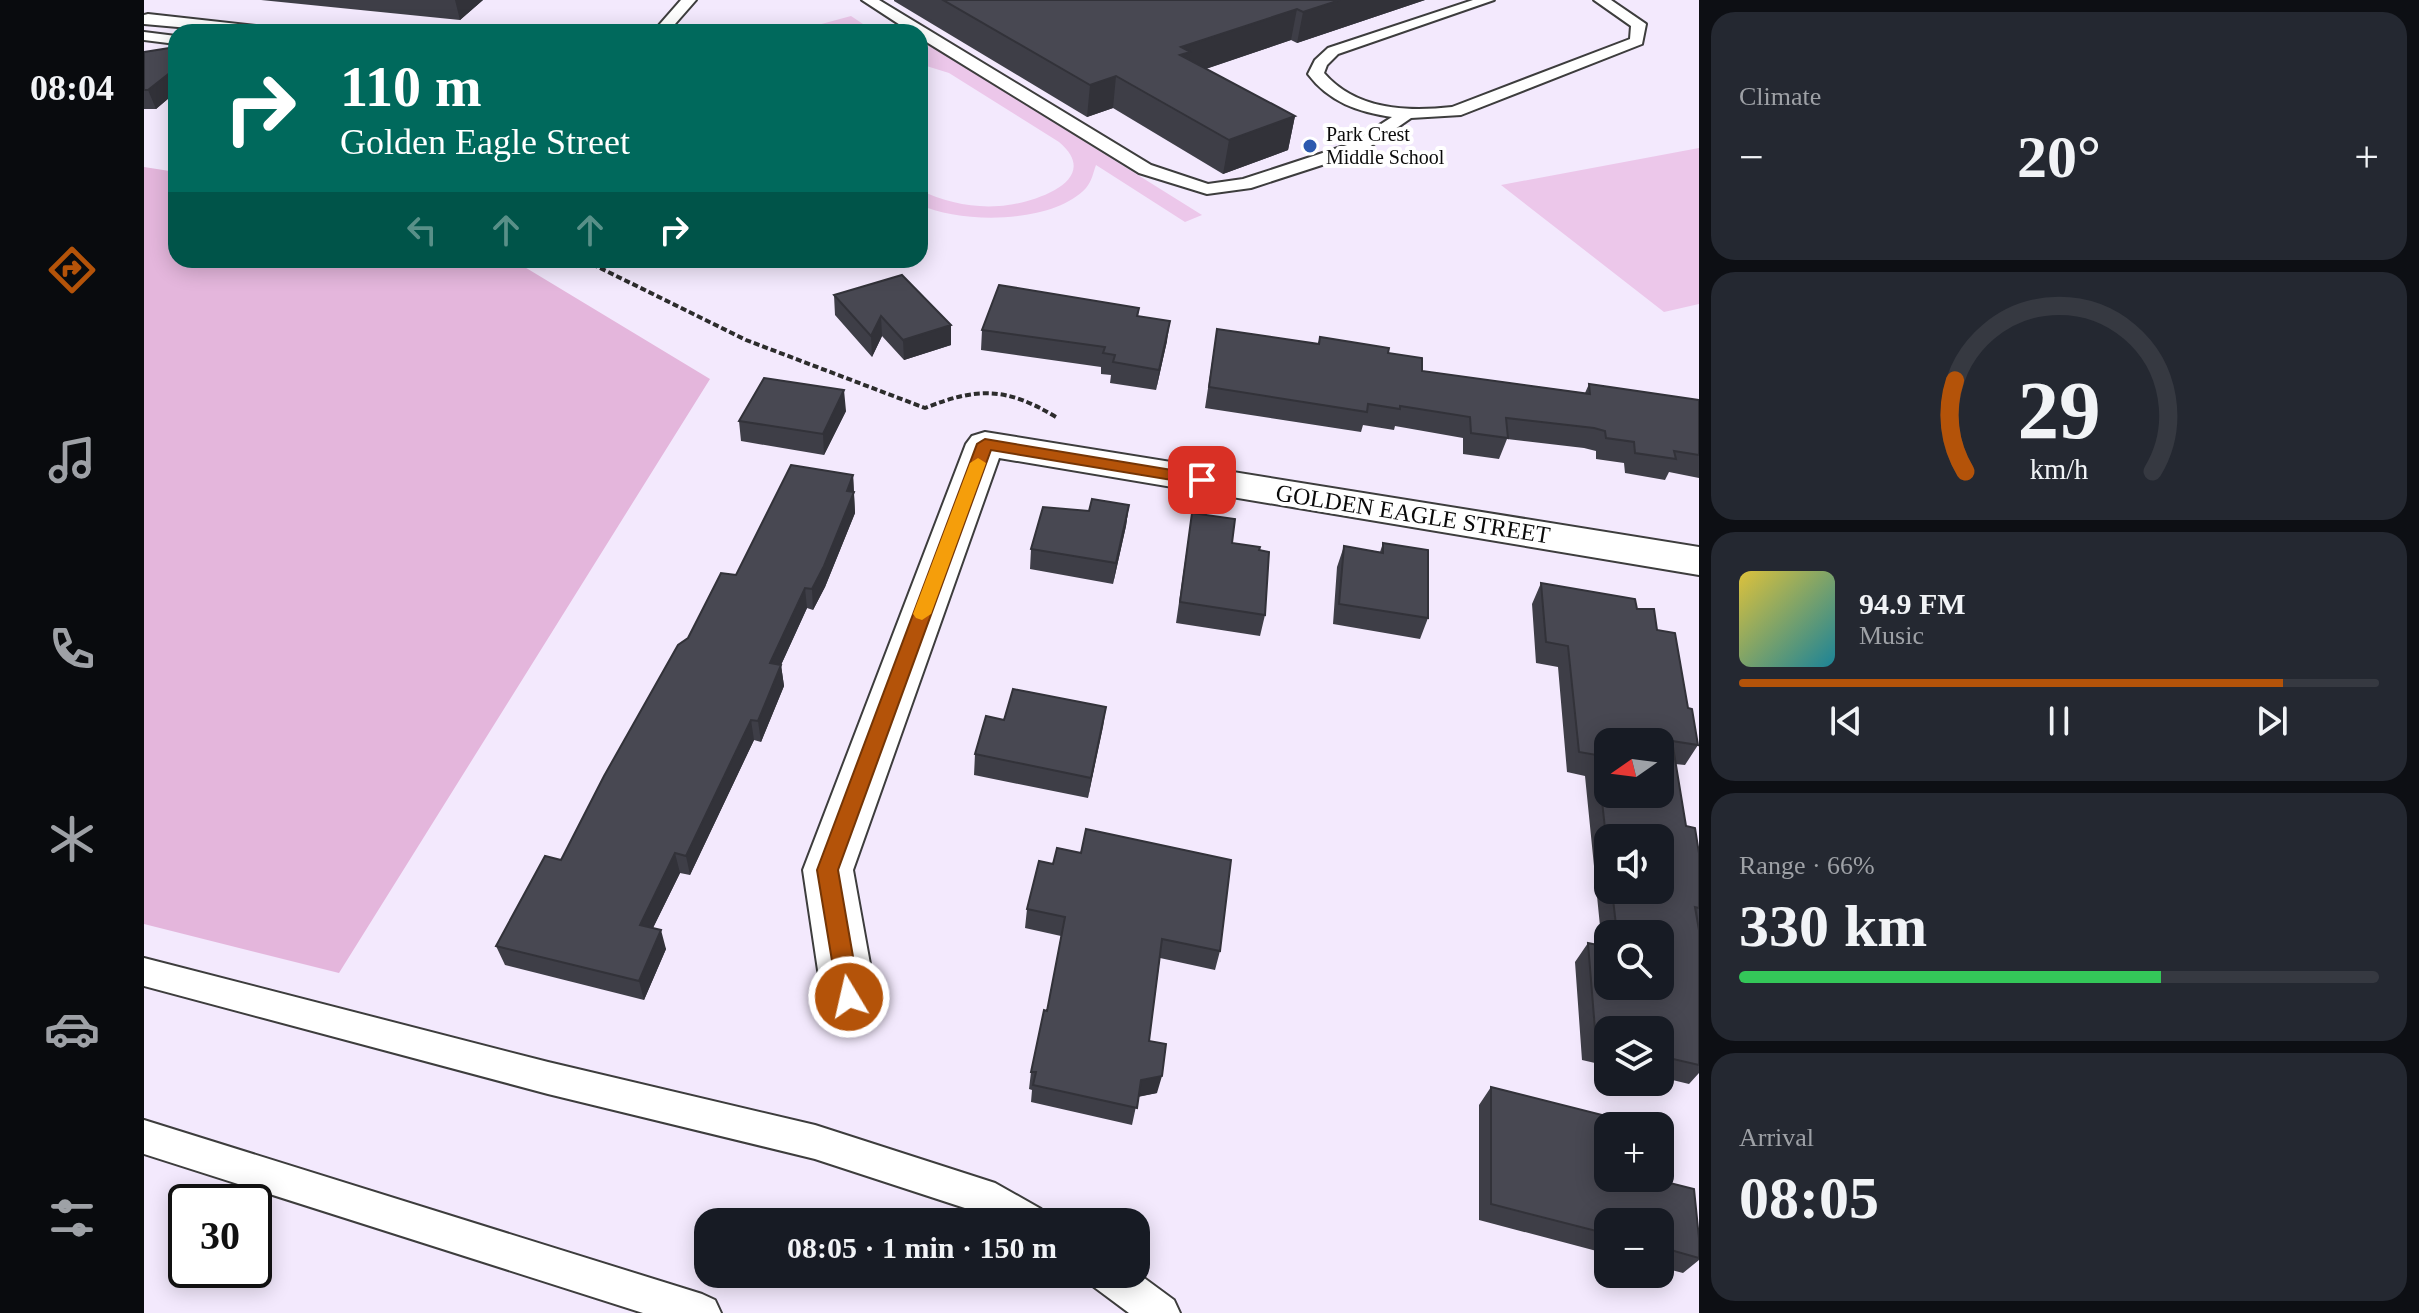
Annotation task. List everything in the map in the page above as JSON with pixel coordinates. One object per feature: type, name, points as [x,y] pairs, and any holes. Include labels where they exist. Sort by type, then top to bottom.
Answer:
[{"type":"street","name":"GOLDEN EAGLE STREET","points":[[849,997],[828,870],[985,444],[1699,561]]},
{"type":"lane","points":[[667,24],[689,0]]},
{"type":"lane","points":[[869,0],[908,24]]},
{"type":"lane","points":[[1487,0],[1333,51],[1320,63],[1316,74],[1321,83],[1358,103],[1405,115],[1455,112],[1637,41],[1639,24],[1601,0]]},
{"type":"lane","points":[[144,20],[202,24]]},
{"type":"lane","points":[[144,36],[168,39]]},
{"type":"lane","points":[[928,36],[1145,169],[1207,189],[1245,184],[1356,148],[1405,115]]},
{"type":"lane","points":[[144,972],[548,1078],[815,1142],[982,1196],[1003,1208]]},
{"type":"lane","points":[[144,1137],[702,1313]]},
{"type":"lane","points":[[1126,1288],[1161,1313]]},
{"type":"path","points":[[600,268],[746,340],[925,408]]},
{"type":"shaded area","points":[[851,16],[863,24],[822,24]]},
{"type":"shaded area","points":[[928,44],[1202,215],[1185,222],[1096,165],[1086,188],[1052,209],[1006,217],[982,217],[928,208],[928,193],[948,201],[979,206],[1028,201],[1058,188],[1069,179],[1074,168],[1071,156],[1059,142],[949,73],[928,66]]},
{"type":"shaded area","points":[[1699,148],[1699,304],[1664,312],[1501,185]]},
{"type":"shaded area","points":[[144,167],[168,171],[168,268],[526,268],[710,379],[339,973],[144,924]]},
{"type":"building","points":[[943,0],[1340,0],[1303,12],[1297,9],[1181,47],[1190,52],[1180,55],[1295,116],[1229,140],[1116,76],[1090,85]]},
{"type":"building","points":[[168,48],[168,74],[148,90],[144,90],[144,52]]},
{"type":"building","points":[[902,275],[951,325],[903,340],[881,316],[871,336],[834,295]]},
{"type":"building","points":[[999,285],[1139,308],[1137,316],[1170,321],[1159,370],[1113,362],[1115,355],[1103,353],[1105,347],[982,330]]},
{"type":"building","points":[[1217,329],[1319,344],[1320,337],[1389,348],[1388,353],[1422,358],[1422,371],[1590,394],[1589,384],[1699,400],[1699,455],[1674,451],[1676,459],[1635,453],[1634,442],[1606,438],[1605,431],[1594,428],[1506,418],[1508,438],[1471,433],[1470,417],[1368,404],[1367,412],[1209,387]]},
{"type":"building","points":[[764,378],[844,390],[823,434],[739,421]]},
{"type":"building","points":[[791,465],[853,475],[847,491],[854,492],[824,566],[812,589],[805,588],[770,663],[781,665],[758,721],[751,720],[686,856],[675,853],[640,925],[661,930],[639,981],[496,946],[545,856],[561,860],[604,776],[678,645],[688,638],[721,573],[736,575]]},
{"type":"building","points":[[1092,499],[1129,505],[1116,563],[1031,549],[1043,507],[1089,511]]},
{"type":"building","points":[[1192,513],[1235,519],[1232,543],[1260,547],[1259,550],[1269,552],[1265,615],[1180,602]]},
{"type":"building","points":[[1383,543],[1428,550],[1428,618],[1339,604],[1344,546],[1383,553]]},
{"type":"building","points":[[1541,583],[1635,599],[1637,609],[1654,609],[1657,630],[1675,633],[1698,745],[1674,741],[1674,728],[1594,728],[1594,754],[1579,752],[1568,646],[1546,642]]},
{"type":"building","points":[[1013,689],[1106,707],[1091,778],[975,754],[986,716],[1004,720]]},
{"type":"building","points":[[1674,753],[1686,826],[1695,828],[1699,853],[1699,908],[1695,907],[1699,930],[1699,1065],[1674,1059],[1674,1016],[1594,1017],[1588,943],[1594,944],[1594,1000],[1674,1000],[1674,920],[1615,920],[1614,904],[1674,904],[1674,824],[1605,824],[1603,808],[1674,808]]},
{"type":"building","points":[[1086,829],[1231,860],[1220,951],[1162,939],[1149,1041],[1166,1044],[1162,1076],[1141,1080],[1137,1108],[1033,1085],[1036,1072],[1031,1072],[1044,1010],[1047,1011],[1065,917],[1027,909],[1039,861],[1053,864],[1057,848],[1081,853]]},
{"type":"building","points":[[1491,1087],[1594,1113],[1594,1192],[1674,1192],[1674,1184],[1694,1189],[1699,1258],[1674,1251],[1674,1208],[1594,1208],[1594,1230],[1491,1204]]},
{"type":"slow traffic","points":[[922,614],[978,463]]},
{"type":"place","name":"Park Crest Middle School","points":[[1310,146]]},
{"type":"route","points":[[849,997],[828,870],[985,444],[1202,480]]}]
